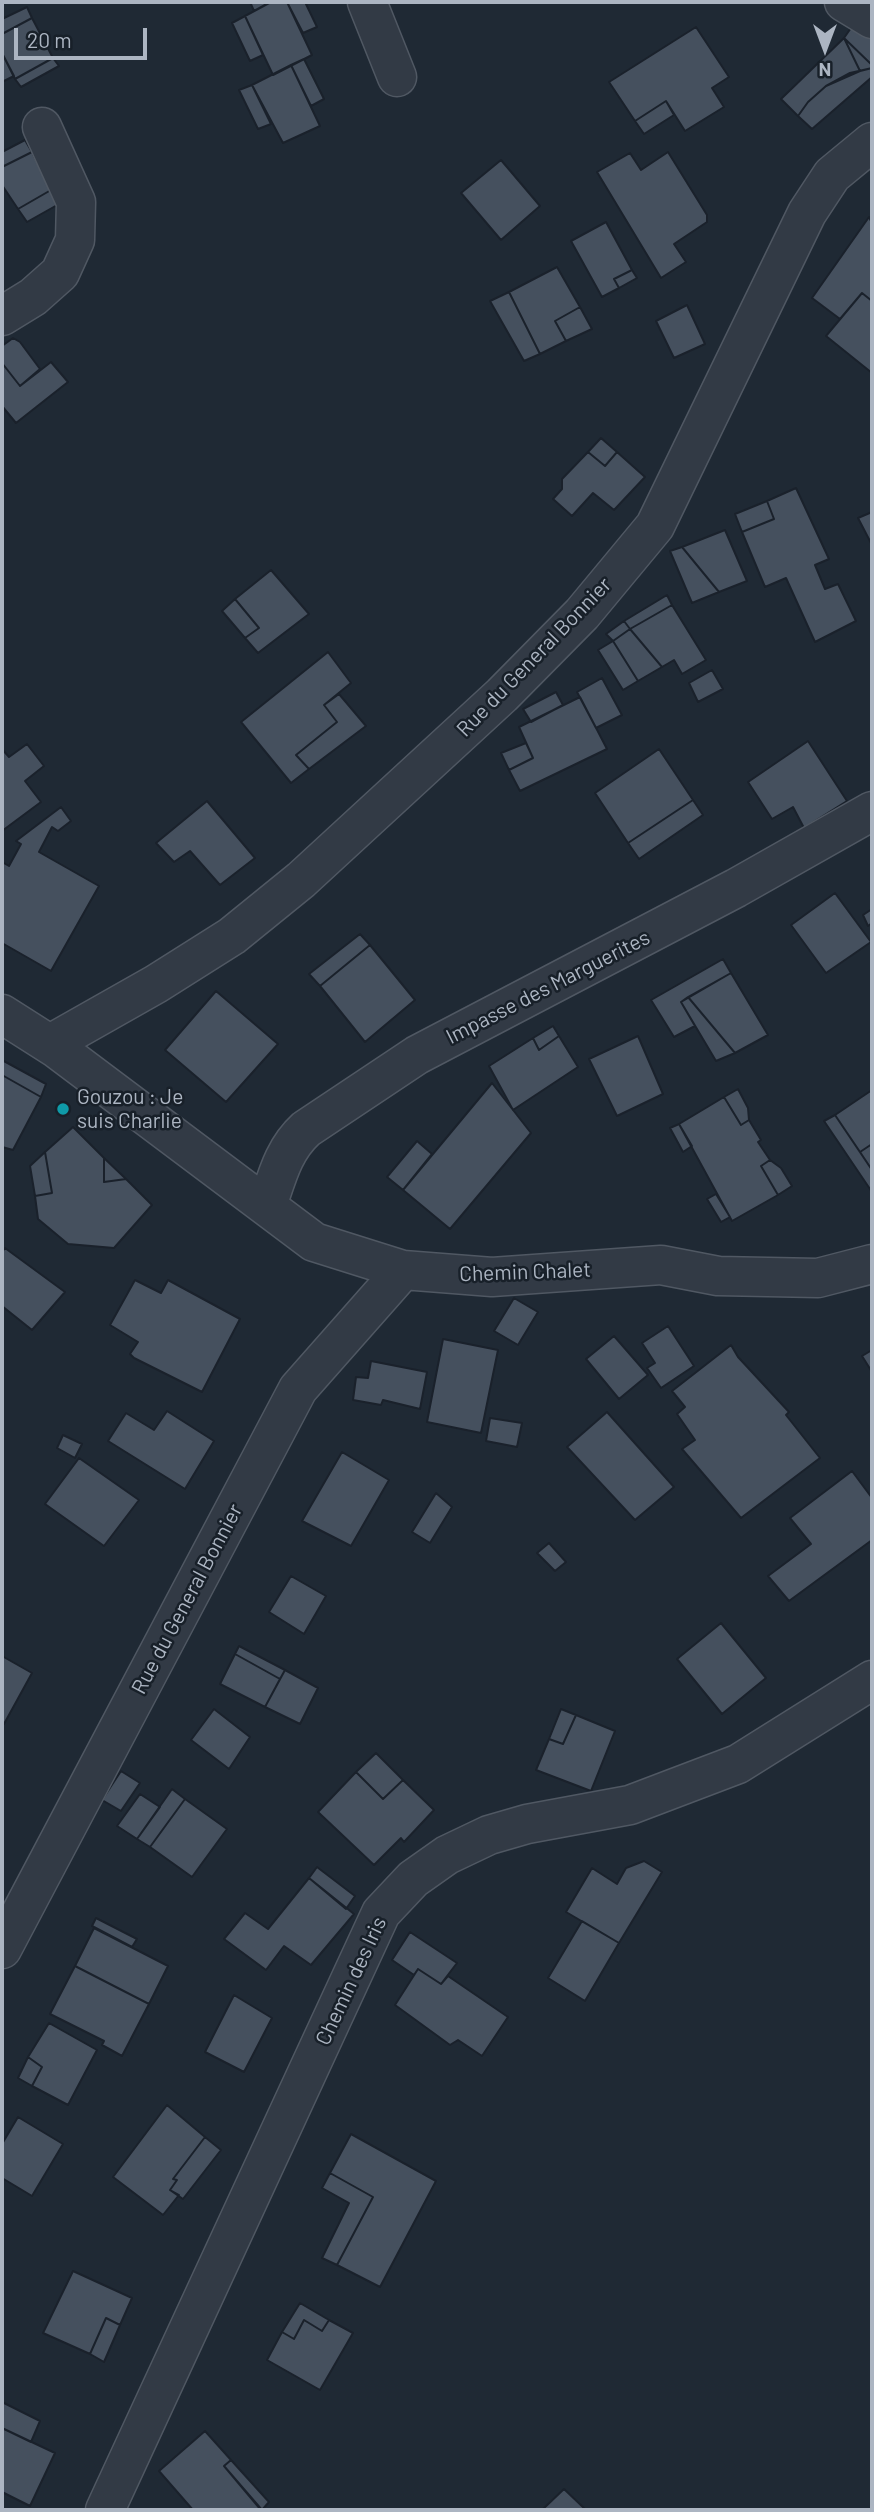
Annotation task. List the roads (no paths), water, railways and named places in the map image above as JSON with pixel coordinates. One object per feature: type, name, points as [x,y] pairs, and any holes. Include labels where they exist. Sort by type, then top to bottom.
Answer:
[{"type":"street","points":[[367,2],[397,77]]},
{"type":"street","points":[[844,2],[872,19]]},
{"type":"street","points":[[2,316],[33,297],[60,273],[75,240],[76,202],[42,127]]},
{"type":"street","name":"Rue du General Bonnier","points":[[50,1044],[156,984],[232,936],[301,880],[452,741],[582,614],[655,526],[807,213],[832,175],[872,142]]},
{"type":"street","name":"Impasse des Marguerites","points":[[267,1206],[284,1157],[293,1141],[306,1129],[417,1055],[725,894],[872,811]]},
{"type":"street","name":"Chemin Chalet","points":[[2,1014],[50,1044],[314,1242],[404,1270],[492,1277],[661,1265],[718,1276],[818,1278],[872,1264]]},
{"type":"street","name":"Rue du General Bonnier","points":[[2,1949],[298,1389],[404,1270]]},
{"type":"street","name":"Chemin des Iris","points":[[105,2510],[382,1913],[405,1887],[447,1854],[489,1835],[527,1824],[631,1805],[738,1763],[872,1680]]},
{"type":"place","name":"Gouzou : Je suis Charlie","points":[[63,1109]]}]
